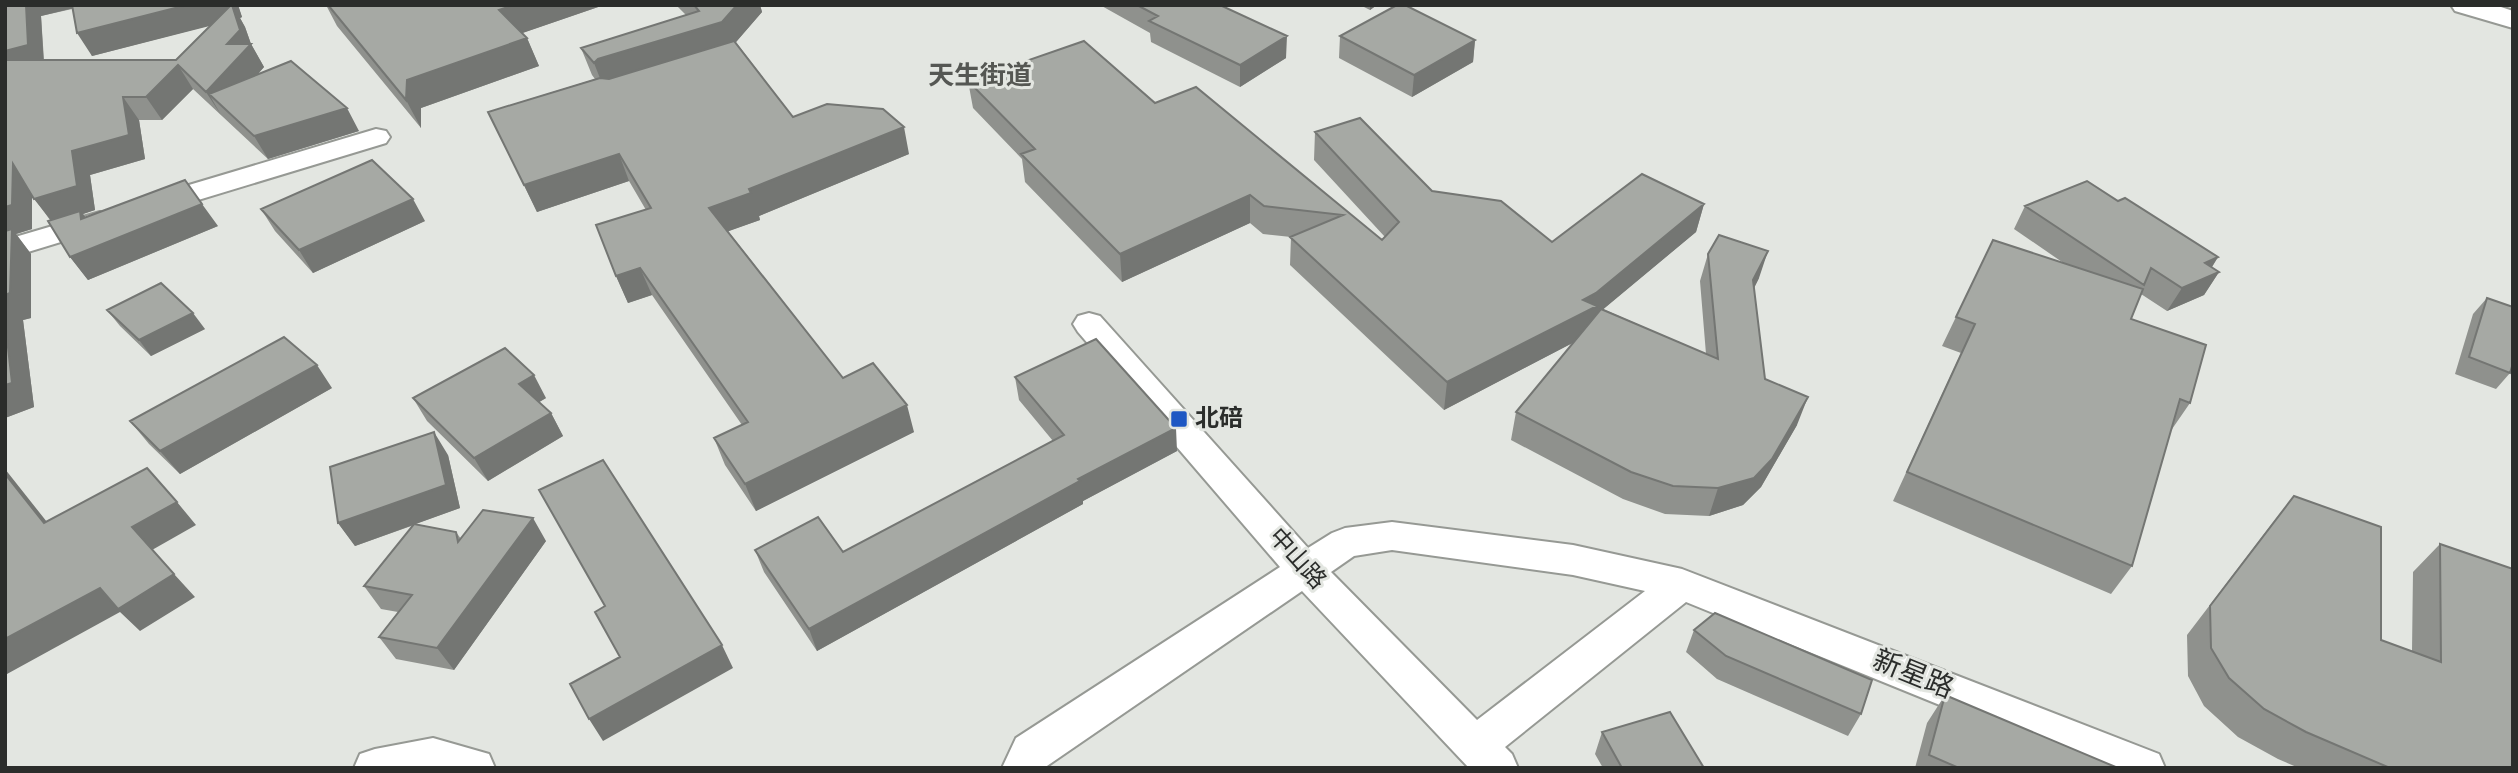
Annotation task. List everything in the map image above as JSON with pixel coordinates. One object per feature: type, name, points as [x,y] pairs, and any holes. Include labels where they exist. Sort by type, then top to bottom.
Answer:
[{"type":"main road","points":[[2465,5],[2513,20]]},
{"type":"street","points":[[5,250],[376,137]]},
{"type":"street","name":"中山路","points":[[1097,333],[1305,569],[1487,756]]},
{"type":"street","name":"新星路","points":[[1023,768],[1031,751],[1345,543],[1392,536],[1573,560],[1682,584],[2144,768]]},
{"type":"street","points":[[1487,756],[1682,584]]},
{"type":"street","points":[[375,768],[433,757],[474,768]]},
{"type":"building","points":[[5,5],[26,5],[28,45],[5,51]]},
{"type":"building","points":[[72,5],[187,5],[77,33]]},
{"type":"building","points":[[231,5],[240,30],[227,44],[251,44],[206,92],[178,65],[146,97],[123,97],[129,135],[72,151],[77,186],[34,199],[13,164],[12,205],[5,207],[5,60],[176,60]]},
{"type":"building","points":[[328,5],[514,5],[499,10],[527,38],[407,80],[406,100]]},
{"type":"building","points":[[694,5],[737,5],[722,22],[598,59],[594,63],[581,48],[699,11]]},
{"type":"building","points":[[1137,5],[1220,5],[1287,36],[1240,65],[1149,21],[1158,16]]},
{"type":"building","points":[[1397,5],[1405,5],[1475,40],[1414,75],[1340,36]]},
{"type":"building","points":[[734,41],[793,117],[827,104],[883,109],[904,127],[749,189],[751,193],[709,208],[843,378],[873,363],[907,405],[745,484],[714,438],[748,422],[640,268],[616,276],[596,225],[651,208],[619,154],[524,185],[488,112]]},
{"type":"building","points":[[1084,41],[1155,103],[1196,87],[1382,240],[1399,222],[1315,132],[1360,118],[1432,191],[1501,201],[1552,242],[1642,174],[1704,204],[1596,293],[1583,300],[1597,306],[1447,382],[1290,237],[1343,215],[1264,206],[1250,195],[1120,254],[1021,154],[1035,149],[968,81]]},
{"type":"building","points":[[291,61],[347,108],[254,136],[209,94]]},
{"type":"building","points":[[372,160],[413,199],[299,250],[261,209]]},
{"type":"building","points":[[185,180],[202,204],[70,257],[48,221],[80,211],[81,219]]},
{"type":"building","points":[[2087,181],[2118,201],[2125,198],[2218,257],[2205,263],[2219,272],[2182,288],[2151,268],[2144,285],[2025,206]]},
{"type":"building","points":[[12,229],[10,293],[5,295],[5,231]]},
{"type":"building","points":[[1719,235],[1768,251],[1753,280],[1765,379],[1808,397],[1772,459],[1754,478],[1718,488],[1673,486],[1631,472],[1516,412],[1601,309],[1718,359],[1708,254]]},
{"type":"building","points":[[1993,240],[2143,289],[2131,319],[2206,345],[2190,403],[2180,399],[2132,566],[1907,472],[1975,324],[1956,317]]},
{"type":"building","points":[[161,283],[193,313],[139,340],[107,310]]},
{"type":"building","points":[[2487,298],[2513,307],[2513,363],[2510,373],[2469,357]]},
{"type":"building","points":[[5,321],[12,383],[5,385]]},
{"type":"building","points":[[284,337],[317,365],[160,451],[130,421]]},
{"type":"building","points":[[1096,339],[1176,428],[1078,479],[1080,481],[809,629],[755,550],[818,517],[843,552],[1064,435],[1015,377]]},
{"type":"building","points":[[505,348],[534,375],[519,384],[551,413],[474,458],[413,398]]},
{"type":"building","points":[[434,432],[446,485],[338,523],[330,467]]},
{"type":"building","points":[[603,460],[722,645],[589,719],[570,684],[620,657],[595,612],[605,606],[539,490]]},
{"type":"building","points":[[147,468],[177,502],[132,527],[174,574],[118,609],[100,588],[5,639],[5,474],[44,523]]},
{"type":"building","points":[[2294,496],[2381,527],[2381,640],[2441,662],[2440,544],[2513,569],[2513,768],[2390,768],[2306,732],[2264,709],[2229,678],[2211,648],[2210,606]]},
{"type":"building","points":[[483,510],[533,518],[437,648],[379,637],[412,595],[364,586],[414,524],[456,532],[458,542]]},
{"type":"building","points":[[1715,613],[1872,680],[1861,714],[1726,656],[1694,630]]},
{"type":"building","points":[[1945,695],[2118,768],[1959,768],[1929,755]]},
{"type":"building","points":[[1670,712],[1704,768],[1622,768],[1602,732]]},
{"type":"place","name":"北碚","points":[[1179,419]]},
{"type":"district","name":"天生街道","points":[[980,76]]}]
